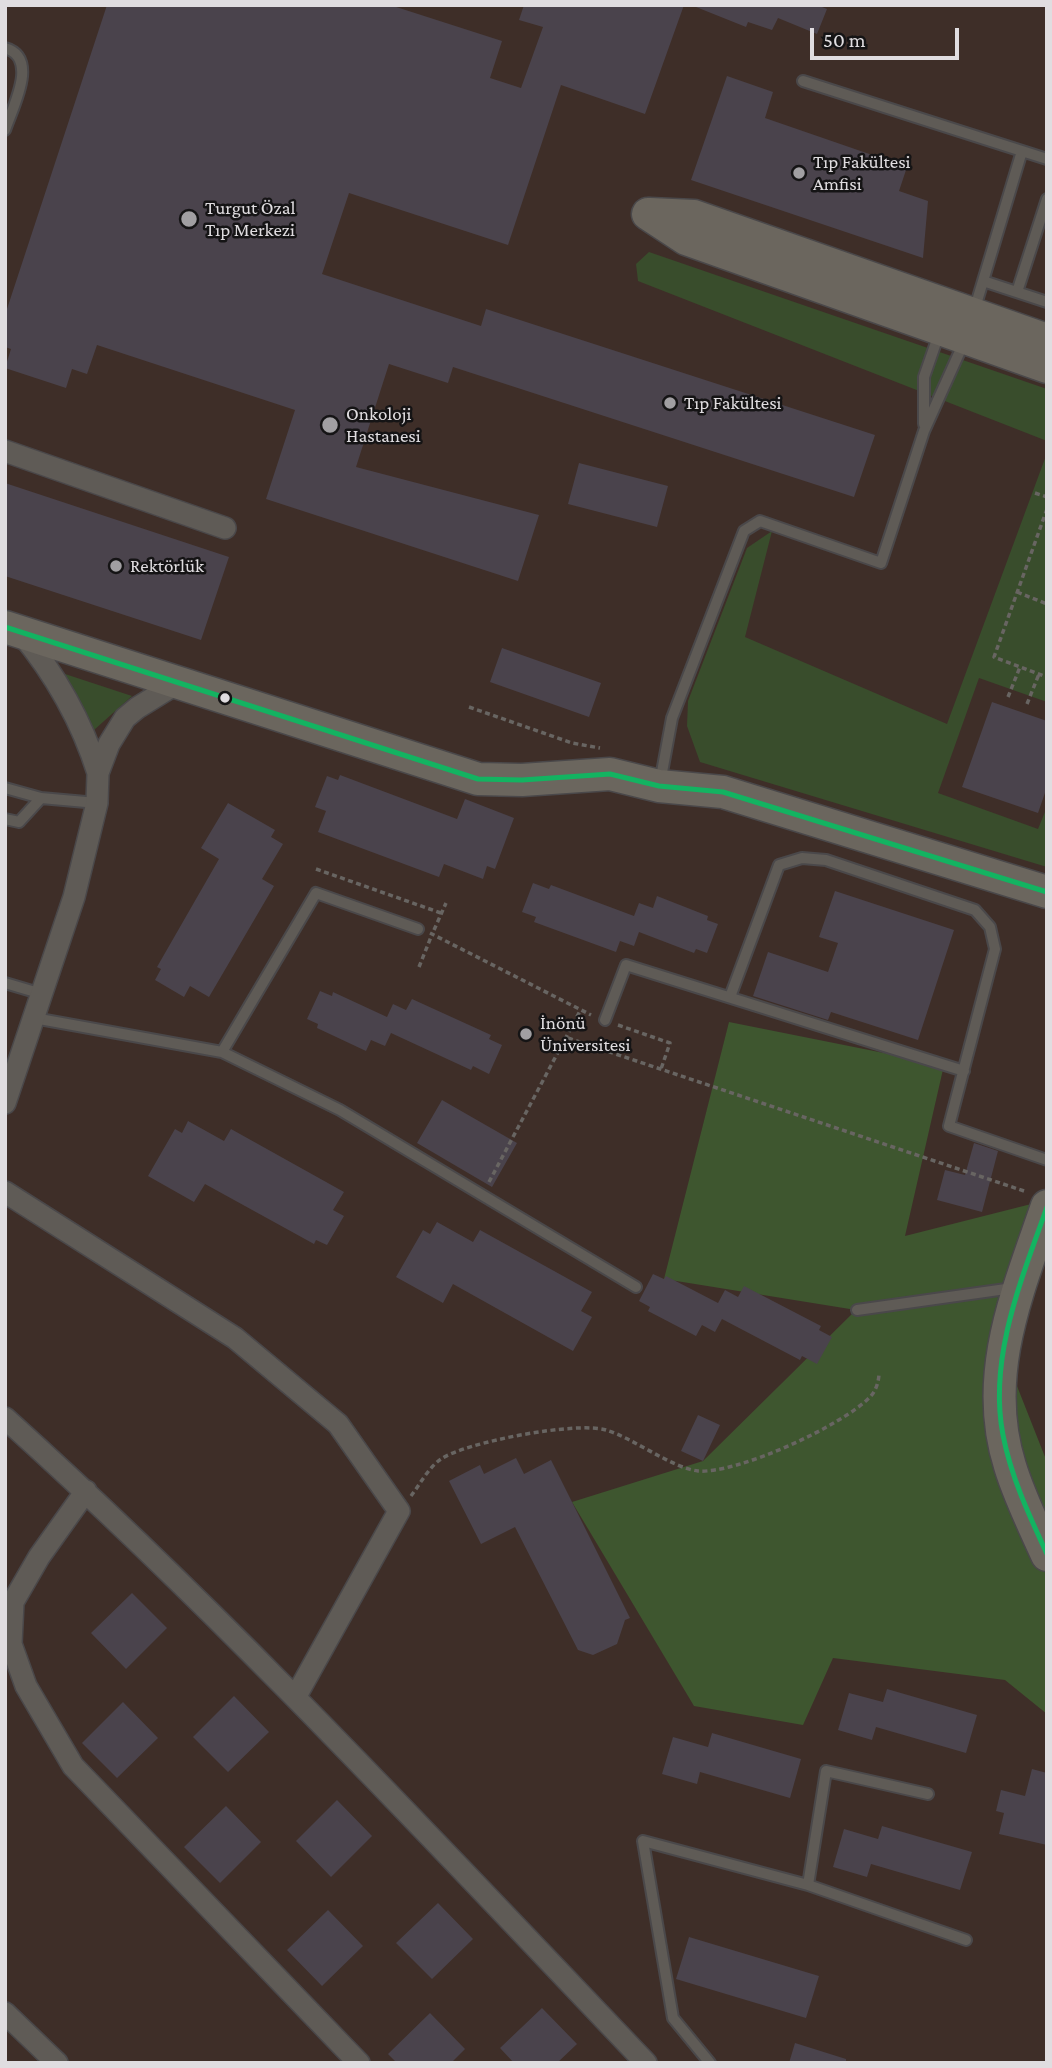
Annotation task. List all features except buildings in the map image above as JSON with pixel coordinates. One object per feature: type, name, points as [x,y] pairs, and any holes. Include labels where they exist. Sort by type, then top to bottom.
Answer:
[{"type":"main road","points":[[1047,341],[960,328],[686,239],[648,214],[694,216],[960,328],[1047,368]]},
{"type":"main road","points":[[13,629],[478,779],[522,780],[610,774],[659,786],[723,792],[1047,892]]},
{"type":"main road","points":[[1040,1200],[1002,1349],[999,1372],[1000,1419],[1010,1466],[1047,1555]]},
{"type":"street","points":[[5,451],[225,528]]},
{"type":"street","points":[[13,629],[68,699],[89,744],[98,773]]},
{"type":"street","points":[[5,1103],[11,1069],[34,1018],[74,897],[97,803],[98,773],[109,744],[125,718],[179,682]]},
{"type":"street","points":[[5,1192],[234,1338],[338,1424],[399,1511],[296,1696]]},
{"type":"street","points":[[5,1418],[86,1491],[296,1696],[646,2063]]},
{"type":"street","points":[[86,1491],[39,1558],[13,1602],[11,1644],[26,1686],[73,1766],[359,2063]]},
{"type":"street","points":[[5,2013],[57,2063]]},
{"type":"lane","points":[[5,47],[19,57],[23,73],[5,130]]},
{"type":"lane","points":[[803,81],[1047,159]]},
{"type":"lane","points":[[659,786],[672,718],[744,531],[760,521],[881,563],[960,328],[983,281],[1022,151]]},
{"type":"lane","points":[[1017,292],[1047,199]]},
{"type":"lane","points":[[983,281],[1047,302]]},
{"type":"lane","points":[[924,430],[924,377],[960,328]]},
{"type":"lane","points":[[5,789],[41,798],[97,803]]},
{"type":"lane","points":[[5,819],[19,822],[41,798]]},
{"type":"lane","points":[[730,998],[779,865],[802,858],[825,860],[975,910],[990,927],[995,949],[949,1126],[1047,1160]]},
{"type":"lane","points":[[222,1052],[316,893],[418,929]]},
{"type":"lane","points":[[605,1020],[626,965],[964,1071]]},
{"type":"lane","points":[[5,983],[42,994]]},
{"type":"lane","points":[[34,1018],[222,1052],[340,1110],[483,1193],[636,1287]]},
{"type":"lane","points":[[857,1310],[1019,1287]]},
{"type":"lane","points":[[808,1885],[826,1771],[928,1794]]},
{"type":"lane","points":[[710,2063],[673,2018],[643,1841],[808,1885],[966,1940]]},
{"type":"path","points":[[1035,493],[1047,497]]},
{"type":"path","points":[[1047,509],[993,657],[1047,677]]},
{"type":"path","points":[[1017,592],[1047,604]]},
{"type":"path","points":[[1008,697],[1020,667]]},
{"type":"path","points":[[1027,704],[1039,674]]},
{"type":"path","points":[[469,707],[572,743],[612,750]]},
{"type":"path","points":[[316,869],[441,913],[446,903]]},
{"type":"path","points":[[418,929],[580,1011],[670,1043],[661,1069]]},
{"type":"path","points":[[483,1193],[568,1038],[580,1011]]},
{"type":"path","points":[[568,1038],[1040,1200]]},
{"type":"path","points":[[399,1511],[439,1460],[472,1444],[578,1428],[604,1429],[695,1471],[722,1471],[821,1432],[871,1396],[879,1382],[879,1373]]},
{"type":"shaded area","name":"İnönü Üniversitesi","points":[[5,5],[1047,5],[1047,2063],[5,2063]]},
{"type":"green space","points":[[649,252],[1047,389],[1047,441],[638,281],[636,264]]},
{"type":"green space","points":[[1047,453],[1047,702],[979,678],[938,793],[1038,829],[1047,807],[1047,867],[700,762],[687,726],[688,701],[747,548],[772,531],[745,637],[947,724]]},
{"type":"green space","points":[[62,673],[132,696],[94,730]]},
{"type":"green space","points":[[729,1022],[944,1065],[905,1236],[1047,1200],[1002,1348],[1047,1462],[1047,1714],[1005,1680],[833,1658],[803,1725],[694,1706],[572,1502],[703,1461],[856,1310],[664,1279]]},
{"type":"transit line","points":[[5,627],[478,779],[522,780],[610,774],[659,786],[723,792],[1047,892]]},
{"type":"transit line","points":[[1047,1207],[1018,1290],[1000,1377],[1003,1435],[1011,1466],[1047,1554]]},
{"type":"place","name":"Tıp Fakültesi Amfisi","points":[[799,173]]},
{"type":"place","name":"Turgut Özal Tıp Merkezi","points":[[189,219]]},
{"type":"place","name":"Tıp Fakültesi","points":[[670,403]]},
{"type":"place","name":"Onkoloji Hastanesi","points":[[330,425]]},
{"type":"place","name":"Rektörlük","points":[[116,566]]},
{"type":"place","name":"İnönü Üniversitesi","points":[[526,1034]]}]
